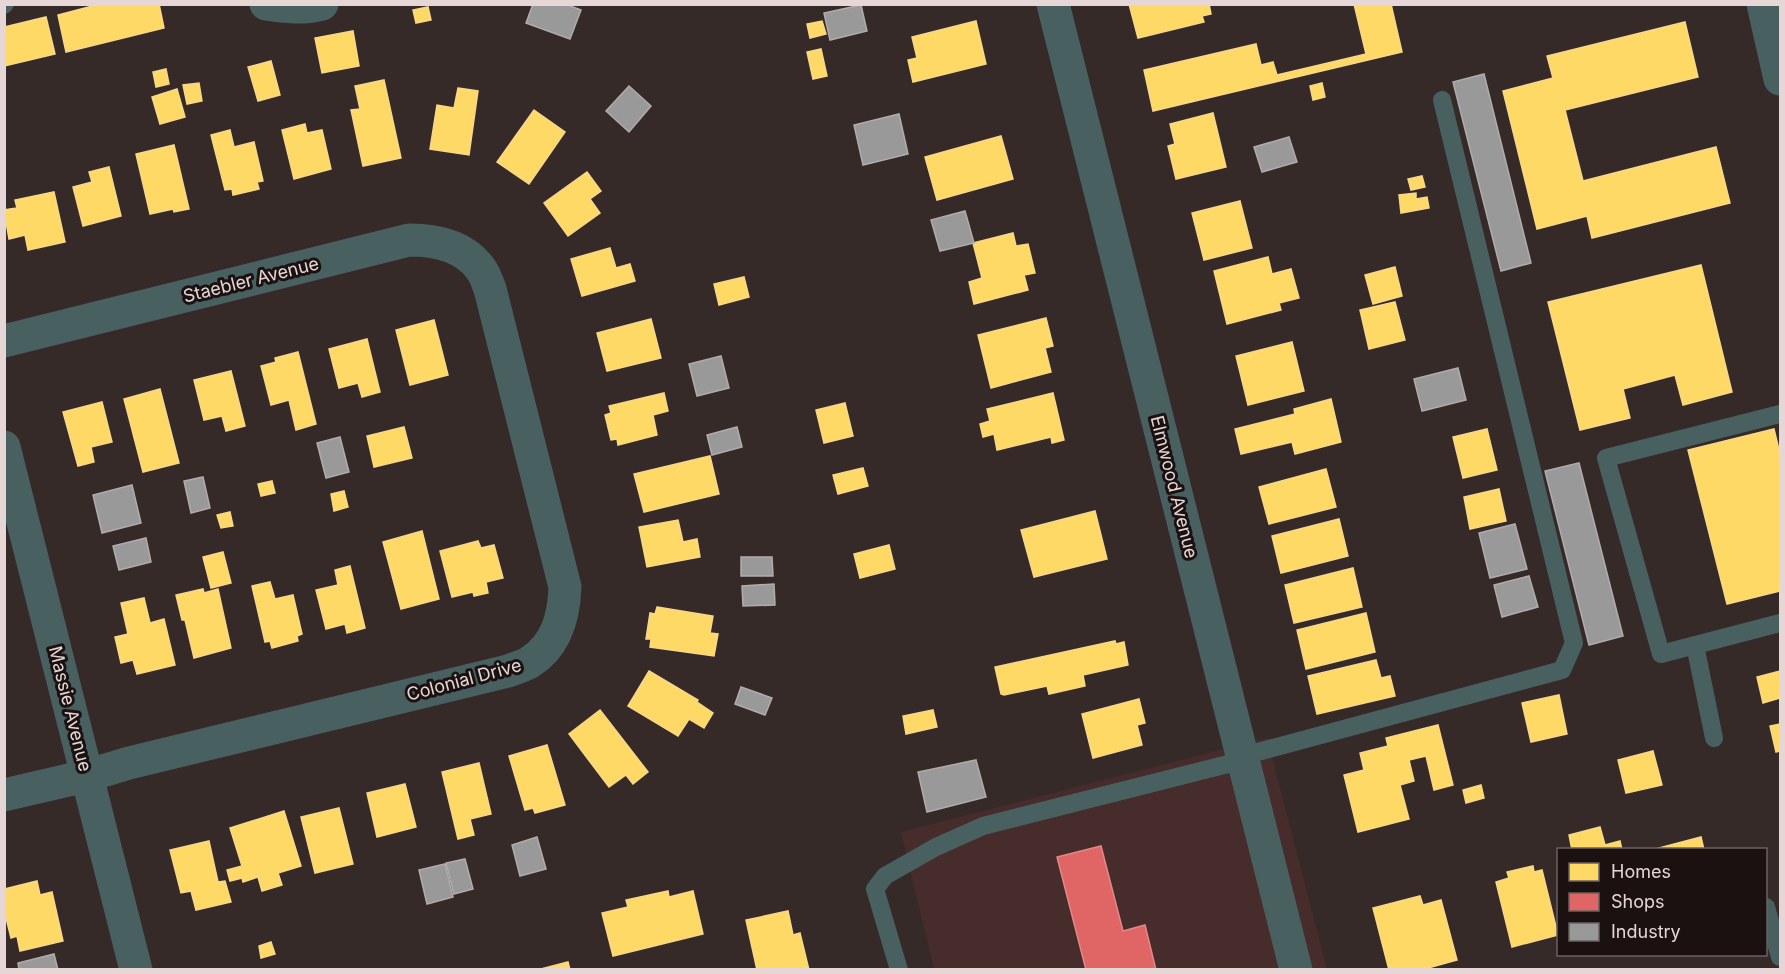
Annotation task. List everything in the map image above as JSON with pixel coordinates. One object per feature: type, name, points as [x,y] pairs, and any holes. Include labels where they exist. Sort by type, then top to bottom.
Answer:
[{"type":"street","points":[[266,4],[313,7],[322,4]]},
{"type":"street","name":"Elmwood Avenue","points":[[1053,4],[1296,969]]},
{"type":"street","points":[[1763,4],[1780,79]]},
{"type":"street","name":"Staebler Avenue","points":[[4,341],[409,240],[429,240],[449,245],[466,254],[480,268],[485,278]]},
{"type":"street","name":"Colonial Drive","points":[[4,795],[508,670],[529,663],[547,649],[560,624],[564,609],[565,587],[490,289],[485,278]]},
{"type":"street","name":"Massie Avenue","points":[[4,447],[136,969]]},
{"type":"lane","points":[[899,969],[875,889],[885,876],[936,847],[983,826],[1243,758],[1562,670],[1574,643],[1442,100]]},
{"type":"lane","points":[[1780,414],[1606,458],[1661,654],[1780,624]]},
{"type":"lane","points":[[1695,645],[1714,738]]},
{"type":"lane","points":[[1767,911],[1780,957]]},
{"type":"shaded area","points":[[1267,738],[1327,969],[934,969],[901,832]]},
{"type":"building: Homes","points":[[100,4],[159,4],[164,28],[66,52],[58,15]]},
{"type":"building: Homes","points":[[1129,4],[1209,4],[1211,14],[1202,16],[1204,22],[1138,38]]},
{"type":"building: Homes","points":[[1354,4],[1391,4],[1402,52],[1153,111],[1144,70],[1256,44],[1261,65],[1273,62],[1277,75],[1366,54]]},
{"type":"building: Homes","points":[[428,7],[431,20],[416,23],[413,10]]},
{"type":"building: Homes","points":[[46,17],[55,54],[4,66],[4,27]]},
{"type":"building: Homes","points":[[822,21],[826,34],[810,38],[807,24]]},
{"type":"building: Homes","points":[[976,21],[986,64],[913,82],[908,60],[917,58],[912,37]]},
{"type":"building: Homes","points":[[1685,22],[1698,77],[1565,110],[1583,181],[1716,147],[1730,203],[1592,238],[1587,216],[1537,229],[1503,91],[1553,78],[1547,56]]},
{"type":"building: Homes","points":[[353,31],[359,66],[322,73],[315,38]]},
{"type":"building: Homes","points":[[821,49],[827,76],[813,79],[807,52]]},
{"type":"building: Homes","points":[[271,61],[280,95],[258,101],[248,67]]},
{"type":"building: Homes","points":[[166,69],[169,84],[156,87],[153,72]]},
{"type":"building: Homes","points":[[384,80],[401,158],[363,166],[351,110],[360,109],[355,86]]},
{"type":"building: Homes","points":[[199,83],[202,101],[187,104],[183,85]]},
{"type":"building: Homes","points":[[1322,83],[1325,97],[1313,100],[1310,86]]},
{"type":"building: Homes","points":[[458,88],[478,91],[469,155],[430,149],[437,105],[454,108]]},
{"type":"building: Homes","points":[[177,89],[185,117],[160,124],[152,97]]},
{"type":"building: Homes","points":[[534,110],[565,132],[529,184],[497,162]]},
{"type":"building: Homes","points":[[1213,113],[1226,167],[1176,179],[1168,146],[1175,144],[1170,124]]},
{"type":"building: Homes","points":[[305,124],[307,133],[322,130],[331,169],[294,179],[282,130]]},
{"type":"building: Homes","points":[[230,130],[234,147],[254,142],[263,181],[257,182],[259,189],[233,195],[232,189],[225,190],[211,135]]},
{"type":"building: Homes","points":[[1001,136],[1013,179],[937,200],[925,157]]},
{"type":"building: Homes","points":[[174,145],[189,209],[174,212],[173,209],[150,214],[136,154]]},
{"type":"building: Homes","points":[[109,167],[121,216],[83,226],[73,187],[92,182],[89,172]]},
{"type":"building: Homes","points":[[587,172],[601,191],[590,199],[600,213],[568,236],[544,203]]},
{"type":"building: Homes","points":[[1422,176],[1425,187],[1411,190],[1408,179]]},
{"type":"building: Homes","points":[[54,192],[65,242],[28,250],[25,235],[9,239],[4,210],[17,208],[15,200]]},
{"type":"building: Homes","points":[[1416,193],[1416,199],[1427,197],[1429,208],[1401,213],[1399,195]]},
{"type":"building: Homes","points":[[1240,201],[1252,248],[1204,260],[1192,213]]},
{"type":"building: Homes","points":[[1013,233],[1016,246],[1028,244],[1035,273],[1024,275],[1028,290],[974,304],[969,282],[982,278],[973,243]]},
{"type":"building: Homes","points":[[610,248],[616,268],[630,264],[635,281],[582,296],[571,259]]},
{"type":"building: Homes","points":[[1268,257],[1272,274],[1291,269],[1299,298],[1279,303],[1281,310],[1227,324],[1214,271]]},
{"type":"building: Homes","points":[[1701,265],[1732,392],[1683,405],[1675,375],[1623,389],[1630,418],[1580,430],[1548,302]]},
{"type":"building: Homes","points":[[1395,267],[1402,296],[1373,304],[1365,275]]},
{"type":"building: Homes","points":[[744,277],[749,297],[719,305],[714,284]]},
{"type":"building: Homes","points":[[1395,302],[1405,340],[1369,349],[1360,310]]},
{"type":"building: Homes","points":[[1046,318],[1053,346],[1045,348],[1051,372],[991,388],[978,335]]},
{"type":"building: Homes","points":[[651,319],[661,358],[607,371],[597,333]]},
{"type":"building: Homes","points":[[434,320],[448,375],[410,385],[396,330]]},
{"type":"building: Homes","points":[[367,339],[380,392],[362,397],[358,383],[339,388],[329,349]]},
{"type":"building: Homes","points":[[1292,342],[1304,391],[1248,405],[1236,356]]},
{"type":"building: Homes","points":[[298,352],[316,424],[296,430],[289,400],[271,405],[261,366],[276,362],[275,358]]},
{"type":"building: Homes","points":[[231,371],[245,426],[226,431],[222,416],[204,420],[194,380]]},
{"type":"building: Homes","points":[[160,389],[179,463],[143,472],[124,399]]},
{"type":"building: Homes","points":[[664,393],[668,411],[653,415],[657,435],[618,445],[617,439],[611,440],[605,415],[611,413],[609,406]]},
{"type":"building: Homes","points":[[1053,393],[1064,440],[1052,443],[1051,437],[997,450],[994,434],[983,437],[980,424],[990,421],[987,409]]},
{"type":"building: Homes","points":[[1331,399],[1341,442],[1295,454],[1292,442],[1241,454],[1235,429],[1295,414],[1294,409]]},
{"type":"building: Homes","points":[[102,402],[112,442],[91,447],[94,462],[78,466],[63,412]]},
{"type":"building: Homes","points":[[845,403],[853,436],[824,443],[816,410]]},
{"type":"building: Homes","points":[[404,427],[412,458],[374,467],[367,436]]},
{"type":"building: Homes","points":[[1487,429],[1497,470],[1463,478],[1453,437]]},
{"type":"building: Homes","points":[[1774,429],[1780,454],[1780,591],[1727,604],[1688,450]]},
{"type":"building: Homes","points":[[710,456],[719,494],[644,512],[634,474]]},
{"type":"building: Homes","points":[[863,468],[868,486],[838,494],[833,475]]},
{"type":"building: Homes","points":[[1326,469],[1336,507],[1269,524],[1259,487]]},
{"type":"building: Homes","points":[[272,481],[275,493],[261,496],[258,484]]},
{"type":"building: Homes","points":[[1499,489],[1506,521],[1470,529],[1464,497]]},
{"type":"building: Homes","points":[[344,491],[348,507],[334,511],[331,494]]},
{"type":"building: Homes","points":[[1095,511],[1107,559],[1034,577],[1021,530]]},
{"type":"building: Homes","points":[[230,512],[233,526],[221,528],[217,515]]},
{"type":"building: Homes","points":[[1339,519],[1348,556],[1281,573],[1272,536]]},
{"type":"building: Homes","points":[[678,520],[683,542],[697,539],[700,557],[647,567],[639,527]]},
{"type":"building: Homes","points":[[422,531],[439,599],[401,609],[383,542]]},
{"type":"building: Homes","points":[[478,541],[481,548],[494,545],[503,578],[486,582],[488,593],[474,596],[473,592],[452,597],[440,551]]},
{"type":"building: Homes","points":[[889,545],[895,569],[860,578],[854,554]]},
{"type":"building: Homes","points":[[223,552],[231,583],[211,588],[203,557]]},
{"type":"building: Homes","points":[[350,566],[365,628],[347,633],[345,624],[326,629],[316,590],[338,585],[335,570]]},
{"type":"building: Homes","points":[[1353,568],[1362,607],[1294,623],[1285,585]]},
{"type":"building: Homes","points":[[270,582],[275,599],[293,595],[302,634],[297,636],[298,641],[272,648],[270,641],[265,642],[252,586]]},
{"type":"building: Homes","points":[[203,589],[204,593],[218,589],[231,648],[194,658],[176,595]]},
{"type":"building: Homes","points":[[144,598],[150,623],[164,619],[175,665],[137,674],[133,660],[121,663],[115,637],[128,634],[121,603]]},
{"type":"building: Homes","points":[[657,607],[713,616],[710,633],[718,634],[714,656],[650,647],[651,639],[646,639],[650,613],[655,614]]},
{"type":"building: Homes","points":[[1366,613],[1375,652],[1306,669],[1297,630]]},
{"type":"building: Homes","points":[[1115,641],[1116,644],[1124,642],[1128,665],[1083,675],[1085,686],[1049,694],[1047,686],[1001,694],[995,667]]},
{"type":"building: Homes","points":[[1376,660],[1381,678],[1390,676],[1395,696],[1317,714],[1308,676]]},
{"type":"building: Homes","points":[[649,671],[698,700],[697,702],[713,713],[704,728],[689,719],[678,736],[628,706]]},
{"type":"building: Homes","points":[[1780,671],[1780,698],[1763,703],[1757,677]]},
{"type":"building: Homes","points":[[1559,695],[1567,734],[1531,742],[1522,703]]},
{"type":"building: Homes","points":[[1139,699],[1145,723],[1137,725],[1142,745],[1093,758],[1082,714]]},
{"type":"building: Homes","points":[[600,710],[648,772],[633,784],[626,775],[609,787],[569,734]]},
{"type":"building: Homes","points":[[933,710],[937,727],[906,734],[903,716]]},
{"type":"building: Homes","points":[[1780,724],[1780,751],[1776,752],[1770,726]]},
{"type":"building: Homes","points":[[1438,725],[1453,785],[1434,790],[1426,756],[1409,760],[1414,781],[1400,785],[1409,819],[1358,832],[1344,775],[1364,770],[1360,753],[1388,746],[1386,738]]},
{"type":"building: Homes","points":[[547,745],[565,805],[535,813],[533,808],[525,810],[509,756]]},
{"type":"building: Homes","points":[[1653,751],[1662,785],[1626,793],[1618,760]]},
{"type":"building: Homes","points":[[479,763],[491,814],[470,819],[474,835],[458,839],[442,772]]},
{"type":"building: Homes","points":[[405,784],[416,827],[377,837],[367,793]]},
{"type":"building: Homes","points":[[1481,785],[1484,798],[1466,803],[1463,790]]},
{"type":"building: Homes","points":[[339,808],[353,864],[315,873],[301,817]]},
{"type":"building: Homes","points":[[284,811],[301,866],[278,873],[282,885],[262,891],[258,877],[243,882],[242,878],[230,881],[227,870],[242,866],[230,828]]},
{"type":"building: Homes","points":[[1600,827],[1605,845],[1620,841],[1622,848],[1572,848],[1569,835]]},
{"type":"building: Homes","points":[[1701,837],[1704,848],[1659,848]]},
{"type":"building: Homes","points":[[209,841],[218,882],[225,881],[231,902],[196,910],[191,891],[181,893],[170,850]]},
{"type":"building: Homes","points":[[1533,866],[1534,872],[1542,870],[1557,935],[1512,947],[1496,882],[1509,878],[1507,872]]},
{"type":"building: Homes","points":[[37,881],[40,895],[52,892],[63,941],[20,951],[17,936],[11,938],[4,910],[4,889]]},
{"type":"building: Homes","points":[[668,891],[669,897],[693,891],[703,934],[613,956],[602,913],[628,907],[626,900]]},
{"type":"building: Homes","points":[[1420,896],[1423,905],[1441,900],[1457,960],[1421,970],[1389,970],[1373,908]]},
{"type":"building: Homes","points":[[788,911],[793,935],[800,933],[809,970],[757,970],[746,920]]},
{"type":"building: Homes","points":[[271,942],[275,954],[261,958],[259,946]]},
{"type":"building: Homes","points":[[568,962],[570,970],[537,970]]},
{"type":"building: Shops","points":[[1101,846],[1123,931],[1145,925],[1156,970],[1086,970],[1057,857]]},
{"type":"building: Industry","points":[[533,4],[565,4],[581,10],[570,39],[526,23]]},
{"type":"building: Industry","points":[[861,5],[867,31],[830,40],[824,13]]},
{"type":"building: Industry","points":[[1484,74],[1531,263],[1501,271],[1453,82]]},
{"type":"building: Industry","points":[[629,86],[651,106],[629,132],[606,111]]},
{"type":"building: Industry","points":[[899,114],[908,154],[863,165],[854,125]]},
{"type":"building: Industry","points":[[1289,137],[1297,162],[1262,172],[1254,147]]},
{"type":"building: Industry","points":[[965,211],[974,243],[940,251],[931,220]]},
{"type":"building: Industry","points":[[721,356],[729,388],[697,396],[689,364]]},
{"type":"building: Industry","points":[[1458,368],[1466,400],[1422,411],[1414,379]]},
{"type":"building: Industry","points":[[737,427],[742,447],[712,455],[707,435]]},
{"type":"building: Industry","points":[[340,437],[349,472],[326,478],[317,443]]},
{"type":"building: Industry","points":[[1579,463],[1623,636],[1589,645],[1545,471]]},
{"type":"building: Industry","points":[[203,477],[210,508],[191,513],[184,481]]},
{"type":"building: Industry","points":[[132,485],[141,523],[102,533],[93,495]]},
{"type":"building: Industry","points":[[1515,524],[1527,569],[1490,578],[1479,533]]},
{"type":"building: Industry","points":[[146,538],[151,562],[119,570],[113,546]]},
{"type":"building: Industry","points":[[741,557],[772,557],[773,576],[741,576]]},
{"type":"building: Industry","points":[[1529,576],[1538,607],[1502,617],[1494,585]]},
{"type":"building: Industry","points":[[774,584],[775,605],[743,606],[742,586]]},
{"type":"building: Industry","points":[[741,687],[772,698],[765,715],[735,704]]},
{"type":"building: Industry","points":[[976,760],[986,797],[927,812],[918,772]]},
{"type":"building: Industry","points":[[537,837],[546,869],[520,876],[512,845]]},
{"type":"building: Industry","points":[[465,859],[473,889],[454,894],[446,863]]},
{"type":"building: Industry","points":[[445,864],[453,897],[427,904],[419,870]]},
{"type":"building: Industry","points":[[54,954],[58,970],[19,970],[18,963]]}]
